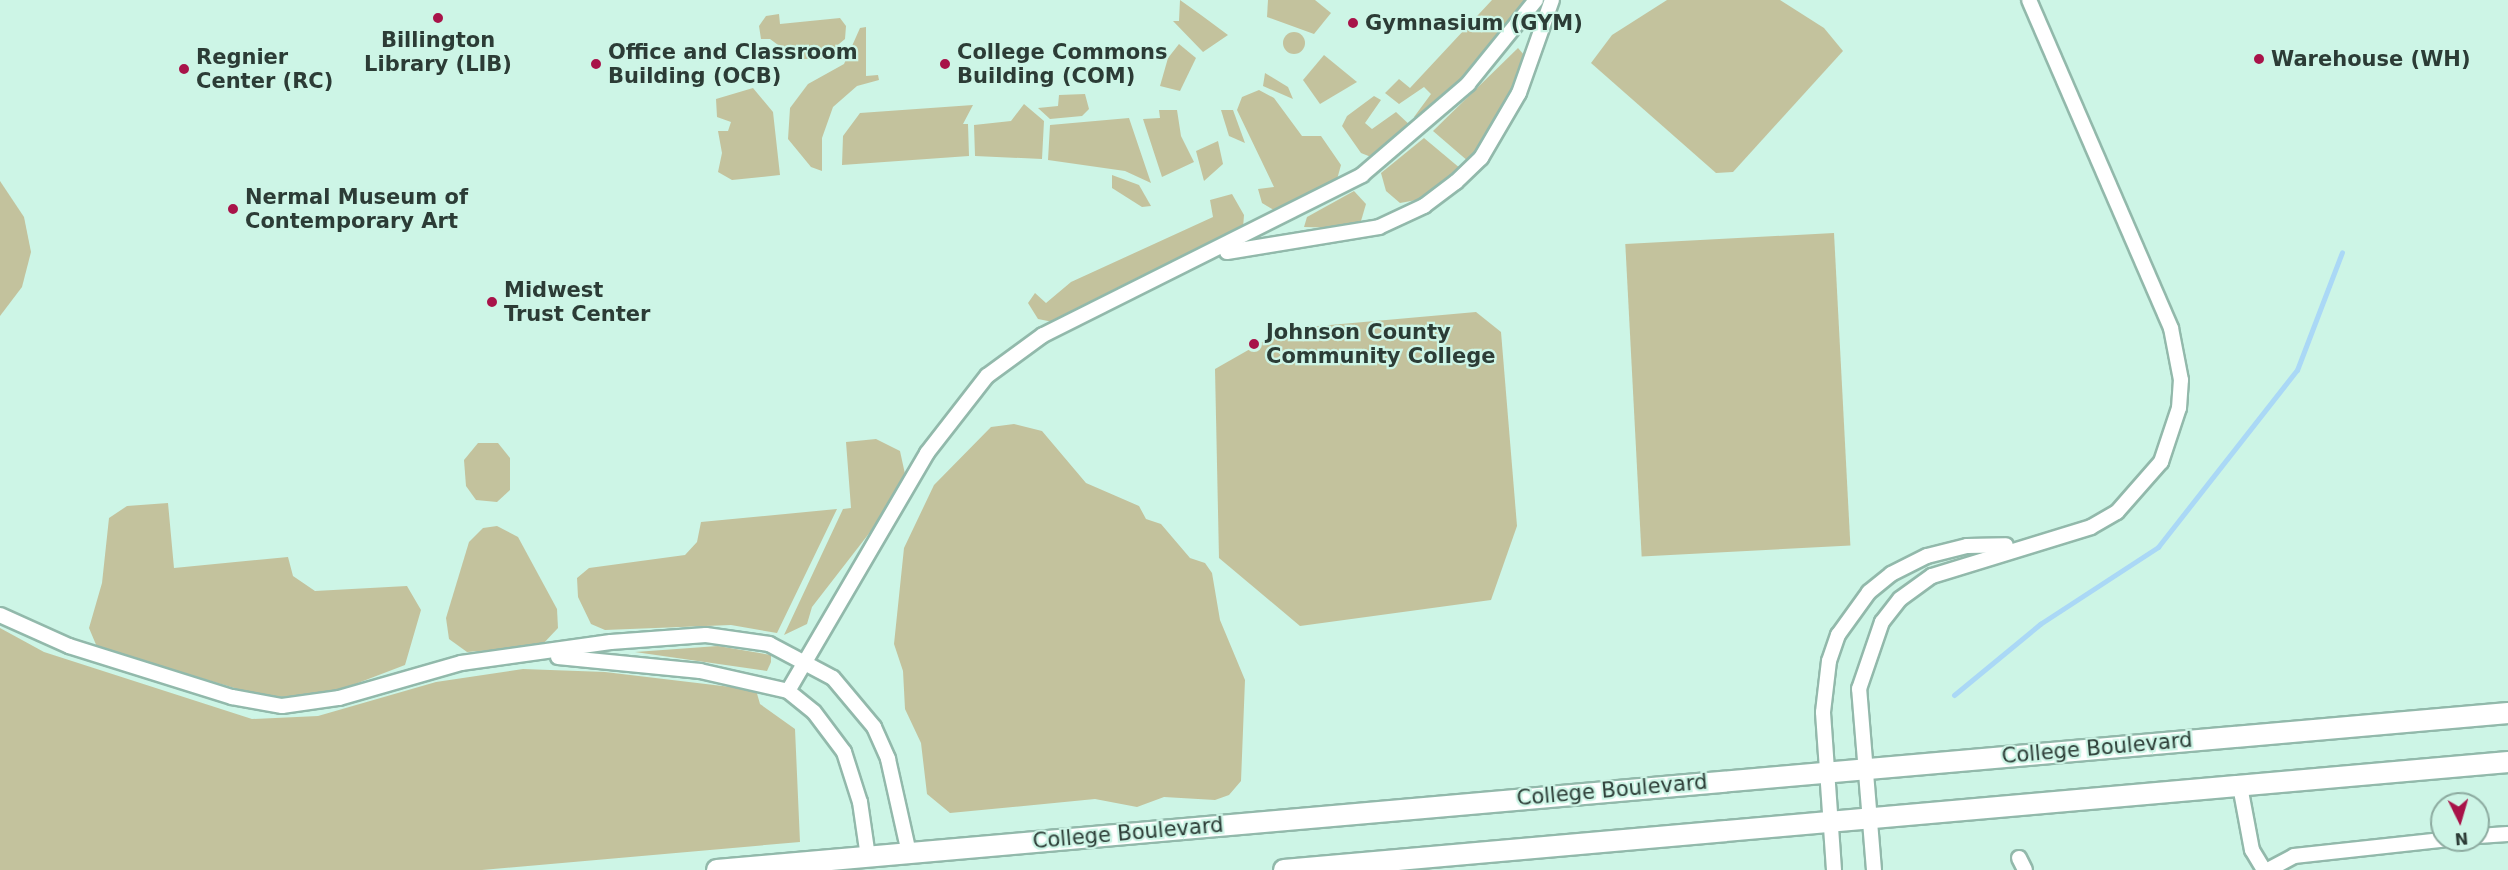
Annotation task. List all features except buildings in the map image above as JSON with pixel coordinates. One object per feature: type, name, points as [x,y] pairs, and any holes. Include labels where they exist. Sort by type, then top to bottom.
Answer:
[{"type":"main road","name":"College Boulevard","points":[[717,870],[909,862],[1865,767],[2508,713]]},
{"type":"main road","points":[[1284,870],[2508,762]]},
{"type":"street","points":[[788,691],[803,658],[927,453],[987,376],[1043,335],[1207,256],[1362,175],[1468,84],[1536,0]]},
{"type":"street","points":[[1207,256],[1379,227],[1424,206],[1481,158],[1496,134],[1519,93],[1552,0]]},
{"type":"street","points":[[1875,870],[1859,689],[1881,622],[1900,599],[1932,576],[2025,545],[2091,527],[2141,492],[2174,434],[2181,380],[2171,328],[2029,0]]},
{"type":"street","points":[[1834,870],[1823,712],[1828,661],[1838,635],[1869,592],[1926,556],[1967,546],[2025,545]]},
{"type":"street","points":[[0,615],[69,646],[232,697],[282,706],[339,698],[461,663],[538,656],[611,642],[706,635],[740,637],[803,658],[833,678],[874,727],[888,759],[909,862]]},
{"type":"street","points":[[538,656],[700,671],[788,691],[814,712],[844,752],[860,802],[868,863]]},
{"type":"street","points":[[2240,786],[2252,850],[2266,870],[2294,856],[2430,841]]},
{"type":"street","points":[[2490,835],[2508,834]]},
{"type":"green space","points":[[1180,0],[1228,35],[1203,52],[1173,21],[1179,21]]},
{"type":"green space","points":[[1268,0],[1315,0],[1331,13],[1314,34],[1267,17]]},
{"type":"green space","points":[[1492,0],[1529,0],[1462,82],[1421,121],[1414,117],[1431,94],[1424,87],[1399,104],[1385,93],[1399,79],[1410,88]]},
{"type":"green space","points":[[1667,0],[1780,0],[1824,28],[1843,51],[1733,172],[1716,173],[1591,63],[1612,35]]},
{"type":"green space","points":[[779,14],[780,24],[840,18],[846,26],[845,39],[821,59],[797,59],[770,39],[761,39],[759,26],[766,16]]},
{"type":"green space","points":[[866,27],[866,76],[878,75],[879,80],[857,86],[833,107],[822,138],[822,171],[811,167],[788,139],[790,108],[808,84],[844,64],[860,28]]},
{"type":"green space","points":[[1294,32],[1302,35],[1305,43],[1302,51],[1294,54],[1286,51],[1283,43],[1286,35]]},
{"type":"green space","points":[[1179,44],[1196,58],[1180,91],[1160,86],[1168,58]]},
{"type":"green space","points":[[1518,48],[1525,56],[1510,98],[1469,162],[1433,131]]},
{"type":"green space","points":[[1324,55],[1357,82],[1320,104],[1303,80]]},
{"type":"green space","points":[[1265,73],[1288,87],[1293,99],[1263,86]]},
{"type":"green space","points":[[753,88],[773,112],[780,175],[732,180],[718,172],[722,153],[718,131],[728,131],[731,122],[717,117],[716,99]]},
{"type":"green space","points":[[1259,90],[1274,98],[1302,136],[1321,136],[1341,165],[1336,183],[1277,212],[1262,203],[1258,189],[1274,187],[1237,110],[1242,97]]},
{"type":"green space","points":[[1085,94],[1089,109],[1082,116],[1050,119],[1038,108],[1058,106],[1059,95]]},
{"type":"green space","points":[[1374,96],[1381,100],[1365,123],[1372,129],[1396,112],[1413,128],[1371,157],[1361,153],[1342,126],[1347,116]]},
{"type":"green space","points":[[1024,104],[1044,121],[1042,159],[975,156],[974,125],[1011,121]]},
{"type":"green space","points":[[973,105],[963,124],[968,124],[969,156],[842,165],[843,136],[860,113]]},
{"type":"green space","points":[[1159,110],[1177,110],[1181,136],[1194,162],[1162,177],[1143,119],[1160,118]]},
{"type":"green space","points":[[1221,110],[1233,110],[1245,143],[1229,136]]},
{"type":"green space","points":[[1129,118],[1151,183],[1125,171],[1048,160],[1050,125]]},
{"type":"green space","points":[[1424,138],[1461,169],[1422,199],[1400,203],[1386,191],[1381,173]]},
{"type":"green space","points":[[1218,141],[1223,164],[1204,181],[1196,151]]},
{"type":"green space","points":[[1112,175],[1139,185],[1151,206],[1142,207],[1112,188]]},
{"type":"green space","points":[[0,181],[24,217],[31,252],[22,287],[0,316]]},
{"type":"green space","points":[[1354,191],[1366,204],[1361,221],[1342,228],[1304,227],[1307,217]]},
{"type":"green space","points":[[1232,194],[1244,215],[1243,228],[1053,322],[1038,319],[1028,303],[1035,293],[1046,303],[1071,282],[1213,217],[1210,200]]},
{"type":"green space","points":[[1834,233],[1850,546],[1642,557],[1625,244]]},
{"type":"green space","points":[[1476,312],[1501,332],[1517,526],[1491,600],[1300,626],[1219,558],[1215,369],[1285,329]]},
{"type":"green space","points":[[1014,424],[1042,431],[1086,483],[1139,506],[1146,519],[1161,524],[1190,558],[1205,563],[1212,573],[1220,620],[1245,680],[1241,781],[1229,795],[1215,800],[1164,797],[1137,807],[1095,799],[950,813],[927,794],[921,743],[905,709],[903,671],[894,644],[904,548],[934,485],[991,427]]},
{"type":"green space","points":[[876,439],[900,451],[905,474],[874,527],[812,607],[807,624],[784,635],[843,509],[851,508],[846,442]]},
{"type":"green space","points":[[478,443],[498,443],[510,458],[510,490],[497,502],[476,500],[466,486],[464,460]]},
{"type":"green space","points":[[168,503],[174,568],[288,557],[293,576],[315,591],[407,586],[421,610],[405,665],[337,691],[282,697],[248,692],[97,647],[89,628],[102,583],[109,518],[127,506]]},
{"type":"green space","points":[[837,509],[777,633],[731,625],[605,630],[591,624],[578,597],[577,578],[589,568],[685,555],[697,542],[701,522]]},
{"type":"green space","points":[[497,526],[518,537],[557,609],[558,628],[541,646],[467,652],[449,639],[446,618],[469,542],[483,528]]},
{"type":"green space","points":[[0,628],[44,652],[252,719],[318,716],[436,682],[523,669],[605,672],[756,690],[760,704],[795,729],[800,842],[482,870],[0,870]]},
{"type":"green space","points":[[718,646],[771,655],[771,662],[767,671],[635,652]]},
{"type":"waterway","points":[[1954,695],[2040,624],[2158,547],[2297,370],[2342,252]]},
{"type":"place","name":"Billington Library (LIB)","points":[[438,18]]},
{"type":"place","name":"Gymnasium (GYM)","points":[[1353,23]]},
{"type":"place","name":"Warehouse (WH)","points":[[2259,59]]},
{"type":"place","name":"Office and Classroom Building (OCB)","points":[[596,64]]},
{"type":"place","name":"College Commons Building (COM)","points":[[945,64]]},
{"type":"place","name":"Regnier Center (RC)","points":[[184,69]]},
{"type":"place","name":"Nermal Museum of Contemporary Art","points":[[233,209]]},
{"type":"place","name":"Midwest Trust Center","points":[[492,302]]},
{"type":"place","name":"Johnson County Community College","points":[[1254,344]]}]
